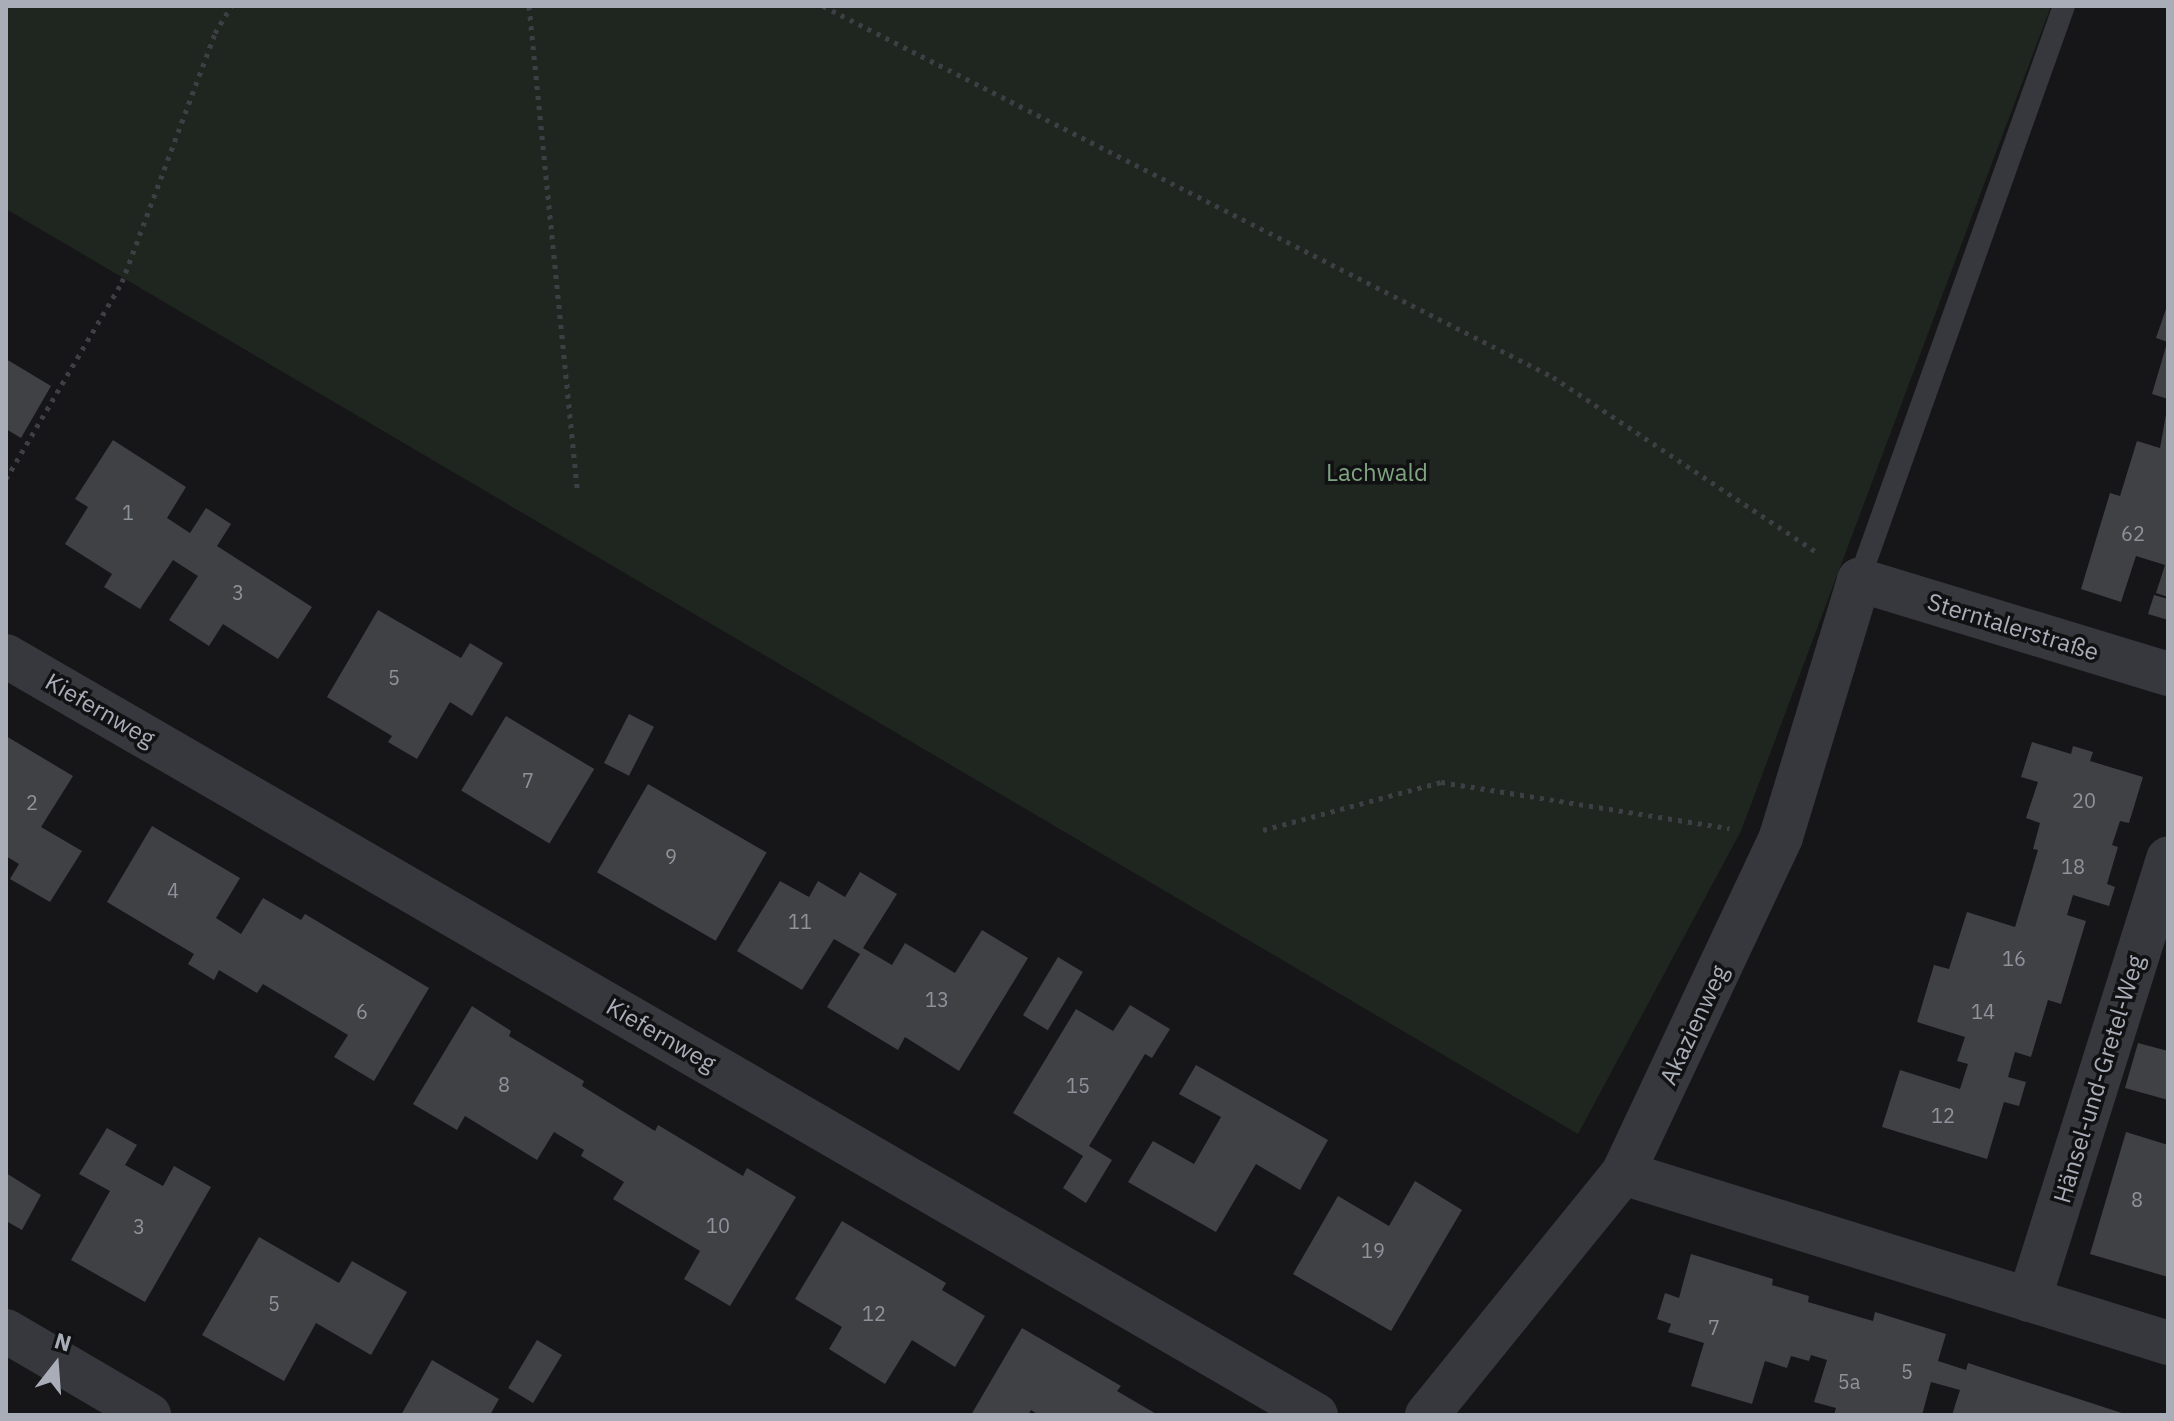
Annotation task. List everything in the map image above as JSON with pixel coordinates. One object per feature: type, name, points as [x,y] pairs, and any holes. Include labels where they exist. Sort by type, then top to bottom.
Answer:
[{"type":"street","name":"Sterntalerstraße","points":[[1859,580],[2168,674]]},
{"type":"street","name":"Akazienweg","points":[[1427,1415],[1623,1173],[1781,837],[1859,580]]},
{"type":"street","name":"Kiefernweg","points":[[6,656],[1316,1415]]},
{"type":"street","name":"Hänsel-und-Gretel-Weg","points":[[2029,1300],[2168,858]]},
{"type":"street","points":[[1623,1173],[2168,1343]]},
{"type":"street","points":[[6,1331],[149,1415]]},
{"type":"lane","points":[[1859,580],[2064,6]]},
{"type":"path","points":[[6,479],[122,282],[215,33],[231,6]]},
{"type":"path","points":[[529,6],[577,491]]},
{"type":"path","points":[[823,6],[1553,377],[1859,580]]},
{"type":"path","points":[[1263,830],[1441,782],[1781,837]]},
{"type":"green space","name":"Lachwald","points":[[6,6],[2051,6],[1741,831],[1578,1134],[6,209]]},
{"type":"building","points":[[2168,303],[2168,342],[2156,338]]},
{"type":"building","points":[[2168,343],[2168,399],[2152,394]]},
{"type":"building","points":[[6,359],[51,386],[21,438],[6,429]]},
{"type":"building","points":[[2168,403],[2168,597],[2156,593],[2165,565],[2136,556],[2121,602],[2081,589],[2110,493],[2120,496],[2137,441],[2160,448]]},
{"type":"building","points":[[113,440],[186,487],[167,518],[190,533],[206,508],[231,524],[217,546],[312,607],[278,659],[223,624],[209,646],[169,620],[198,576],[173,560],[140,609],[104,587],[112,574],[65,544],[88,507],[75,499]]},
{"type":"building","points":[[2154,595],[2168,599],[2168,620],[2148,614]]},
{"type":"building","points":[[378,610],[461,658],[470,643],[503,663],[472,716],[450,702],[417,759],[388,742],[392,736],[327,697]]},
{"type":"building","points":[[629,714],[654,727],[629,776],[604,763]]},
{"type":"building","points":[[506,716],[594,769],[549,844],[461,791]]},
{"type":"building","points":[[6,736],[73,776],[41,827],[82,851],[50,902],[10,879],[19,864],[6,856]]},
{"type":"building","points":[[2032,742],[2071,754],[2073,746],[2093,752],[2090,761],[2143,777],[2129,823],[2120,821],[2112,845],[2118,847],[2107,884],[2115,887],[2109,906],[2073,895],[2067,915],[2086,921],[2061,1004],[2048,1000],[2031,1057],[2015,1052],[2008,1077],[2026,1082],[2019,1106],[2004,1102],[1987,1159],[1882,1127],[1900,1070],[1960,1089],[1968,1064],[1957,1061],[1965,1037],[1917,1022],[1934,965],[1949,969],[1967,912],[2015,927],[2038,850],[2033,849],[2040,823],[2026,818],[2038,782],[2021,777]]},
{"type":"building","points":[[648,784],[767,852],[716,941],[597,872]]},
{"type":"building","points":[[152,826],[240,878],[216,918],[241,934],[263,898],[301,920],[305,914],[429,988],[374,1081],[334,1057],[348,1035],[263,984],[257,993],[219,970],[214,980],[188,964],[194,954],[107,902]]},
{"type":"building","points":[[860,872],[897,894],[863,948],[892,965],[905,943],[955,973],[982,930],[1028,958],[959,1071],[905,1037],[898,1050],[827,1007],[860,954],[834,939],[802,990],[737,951],[780,881],[809,897],[818,881],[845,897]]},
{"type":"building","points":[[1058,957],[1083,972],[1048,1030],[1023,1015]]},
{"type":"building","points":[[1130,1005],[1170,1029],[1152,1058],[1145,1054],[1089,1146],[1112,1160],[1086,1203],[1063,1188],[1083,1156],[1013,1113],[1076,1009],[1113,1031]]},
{"type":"building","points":[[472,1006],[511,1031],[509,1036],[584,1081],[582,1086],[655,1131],[658,1125],[743,1176],[747,1168],[796,1197],[730,1306],[684,1279],[700,1251],[613,1199],[624,1182],[581,1156],[584,1150],[554,1132],[537,1160],[465,1116],[457,1130],[413,1104]]},
{"type":"building","points":[[2138,1043],[2168,1051],[2168,1100],[2125,1088]]},
{"type":"building","points":[[1196,1065],[1328,1140],[1300,1190],[1256,1164],[1216,1232],[1128,1182],[1153,1141],[1194,1164],[1221,1117],[1179,1094]]},
{"type":"building","points":[[107,1128],[137,1145],[125,1165],[163,1186],[174,1166],[211,1187],[145,1302],[71,1260],[110,1191],[79,1174]]},
{"type":"building","points":[[2126,1132],[2168,1145],[2168,1277],[2090,1254]]},
{"type":"building","points":[[6,1173],[41,1195],[22,1230],[6,1221]]},
{"type":"building","points":[[1415,1181],[1462,1210],[1391,1331],[1293,1274],[1338,1196],[1389,1226]]},
{"type":"building","points":[[842,1221],[946,1283],[942,1290],[985,1316],[955,1367],[912,1340],[885,1384],[829,1349],[842,1327],[795,1299]]},
{"type":"building","points":[[259,1237],[339,1283],[352,1261],[407,1292],[371,1355],[316,1323],[284,1381],[202,1335]]},
{"type":"building","points":[[1691,1254],[1773,1279],[1772,1285],[1809,1296],[1808,1302],[1873,1321],[1875,1312],[1946,1334],[1938,1361],[1966,1370],[1968,1363],[2128,1415],[1952,1415],[1960,1390],[1931,1382],[1922,1415],[1834,1415],[1836,1408],[1814,1402],[1827,1360],[1811,1355],[1809,1361],[1791,1356],[1787,1368],[1765,1361],[1752,1404],[1691,1386],[1704,1343],[1668,1332],[1671,1324],[1657,1319],[1665,1293],[1679,1298]]},
{"type":"building","points":[[1022,1328],[1121,1386],[1117,1391],[1158,1415],[1039,1415],[1031,1410],[1028,1415],[971,1415]]},
{"type":"building","points":[[537,1340],[562,1355],[533,1403],[508,1388]]},
{"type":"building","points":[[432,1360],[499,1399],[490,1415],[401,1415]]}]
